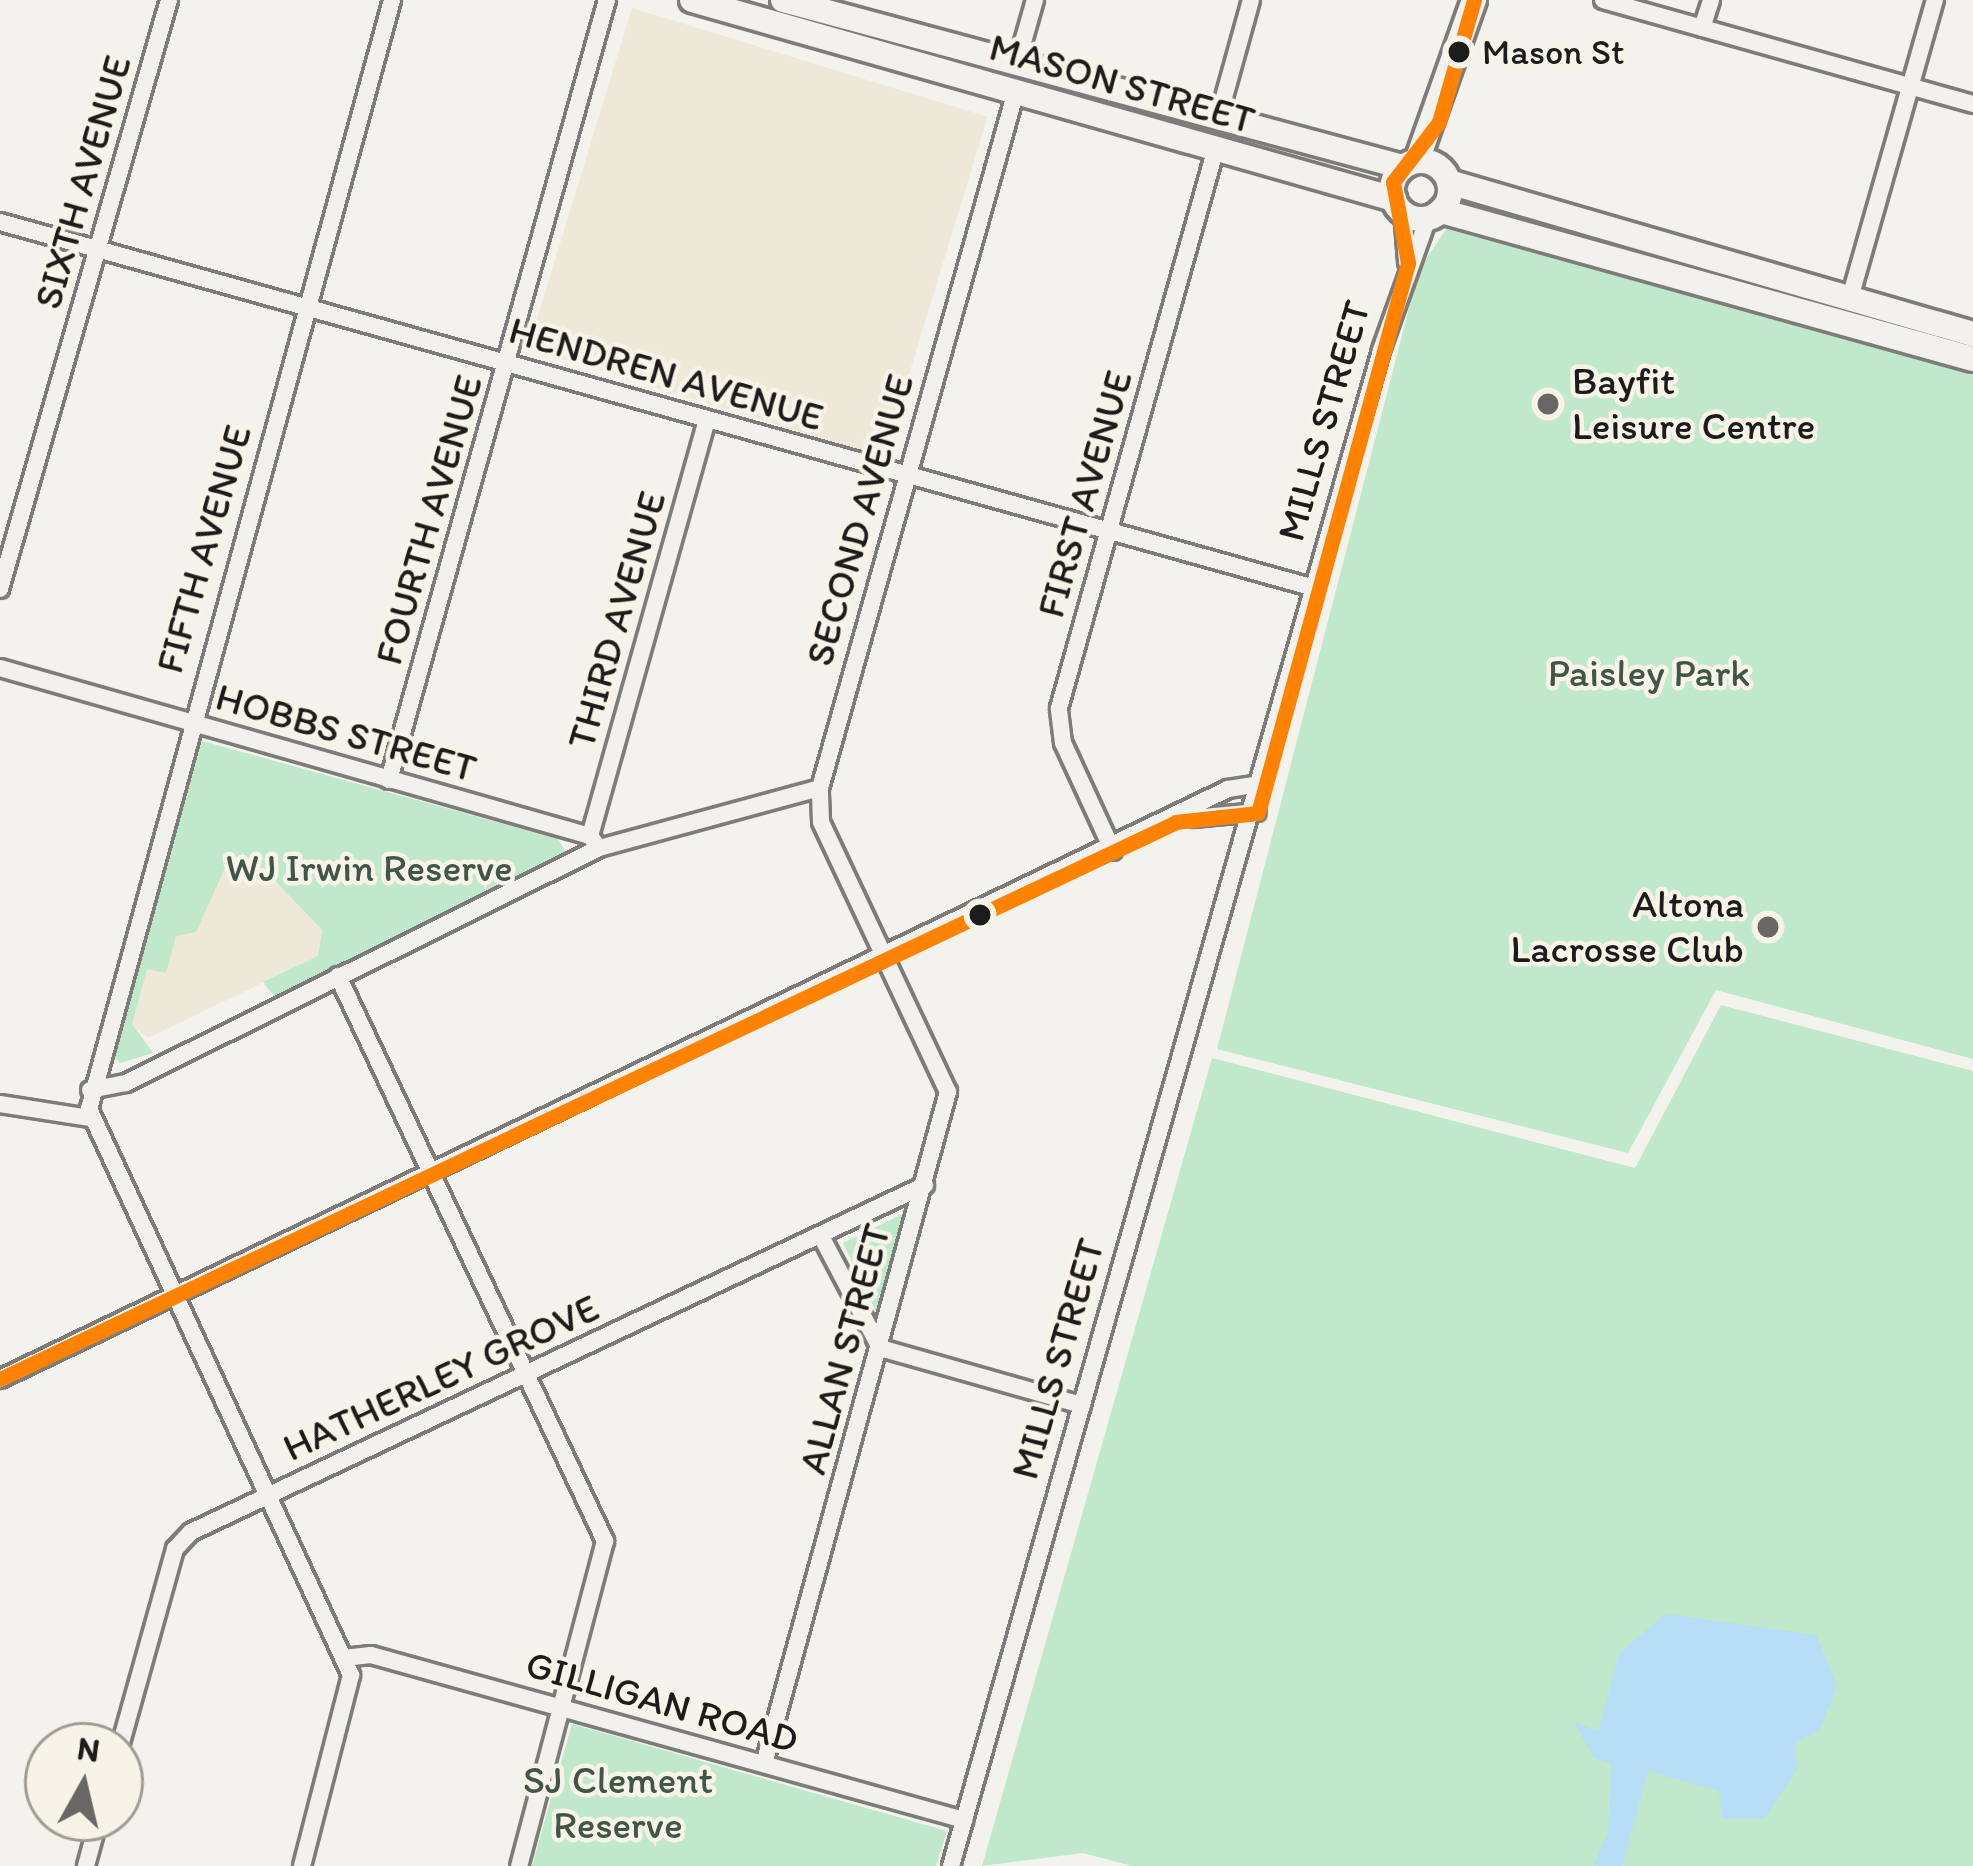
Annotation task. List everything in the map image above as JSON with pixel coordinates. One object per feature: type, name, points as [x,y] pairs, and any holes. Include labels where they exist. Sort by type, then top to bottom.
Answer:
[{"type":"street","name":"SIXTH AVENUE","points":[[0,589],[169,0]]},
{"type":"street","name":"FIFTH AVENUE","points":[[89,1118],[90,1090],[392,0]]},
{"type":"street","name":"FOURTH AVENUE","points":[[389,780],[608,0]]},
{"type":"street","name":"MASON STREET","points":[[692,0],[1216,148],[1417,210],[1739,282],[1850,298],[1973,334]]},
{"type":"street","name":"MASON STREET","points":[[782,0],[816,4],[1217,118],[1427,170],[1739,282],[1973,359]]},
{"type":"street","points":[[1016,91],[1017,63],[1035,0]]},
{"type":"street","points":[[1217,118],[1251,0]]},
{"type":"street","points":[[1417,210],[1474,0]]},
{"type":"street","points":[[1603,0],[1973,104]]},
{"type":"street","points":[[1702,28],[1711,0]]},
{"type":"street","points":[[1850,298],[1935,0]]},
{"type":"street","name":"SECOND AVENUE","points":[[886,959],[821,822],[820,788],[1016,91]]},
{"type":"street","name":"FIRST AVENUE","points":[[1113,851],[1058,728],[1216,148]]},
{"type":"street","points":[[1417,210],[1427,170]]},
{"type":"street","name":"MILLS STREET","points":[[951,1866],[1408,263],[1417,210]]},
{"type":"street","name":"HENDREN AVENUE","points":[[0,223],[1314,588]]},
{"type":"street","name":"THIRD AVENUE","points":[[594,842],[707,420]]},
{"type":"street","name":"HOBBS STREET","points":[[0,668],[594,842]]},
{"type":"street","points":[[0,1379],[1261,784]]},
{"type":"street","points":[[90,1090],[338,976],[594,842],[820,788]]},
{"type":"street","points":[[1176,822],[1253,812]]},
{"type":"street","name":"ALLAN STREET","points":[[764,1764],[948,1092],[886,959]]},
{"type":"street","points":[[338,976],[605,1541],[519,1866]]},
{"type":"street","points":[[0,1104],[89,1118],[343,1658],[352,1686],[302,1866]]},
{"type":"street","name":"HATHERLEY GROVE","points":[[126,1722],[180,1540],[925,1185]]},
{"type":"street","points":[[821,1235],[880,1348],[1082,1405]]},
{"type":"street","name":"GILLIGAN ROAD","points":[[343,1658],[371,1654],[964,1820]]},
{"type":"shaded area","points":[[632,8],[988,117],[884,457],[528,348]]},
{"type":"shaded area","points":[[229,859],[263,868],[322,930],[318,956],[148,1038],[131,1025],[147,968]]},
{"type":"green space","name":"Paisley Park","points":[[1446,229],[1973,370],[1973,1059],[1716,990],[1628,1153],[1217,1049],[1419,270]]},
{"type":"green space","name":"WJ Irwin Reserve","points":[[202,741],[558,839],[568,856],[274,996],[263,982],[318,956],[322,930],[263,868],[229,859],[196,932],[176,936],[166,973],[147,969],[132,1024],[153,1053],[120,1063],[109,1051]]},
{"type":"green space","points":[[1721,1005],[1973,1071],[1973,1866],[1132,1866],[1083,1853],[982,1866],[1212,1058],[1635,1168]]},
{"type":"green space","points":[[905,1213],[878,1316],[843,1243]]},
{"type":"green space","name":"SJ Clement Reserve","points":[[572,1724],[947,1831],[936,1866],[532,1866]]},
{"type":"water","points":[[1666,1614],[1816,1635],[1837,1687],[1820,1729],[1794,1744],[1797,1769],[1765,1818],[1722,1819],[1719,1791],[1648,1771],[1622,1866],[1593,1866],[1608,1833],[1611,1763],[1594,1758],[1574,1722],[1598,1731],[1620,1652]]},
{"type":"transit line","points":[[0,1379],[1176,822],[1258,813],[1408,263],[1393,182],[1439,122],[1474,0]]},
{"type":"place","name":"Mason St","points":[[1459,52]]},
{"type":"place","name":"Bayfit Leisure Centre","points":[[1548,404]]},
{"type":"place","name":"Altona Lacrosse Club","points":[[1768,927]]}]
